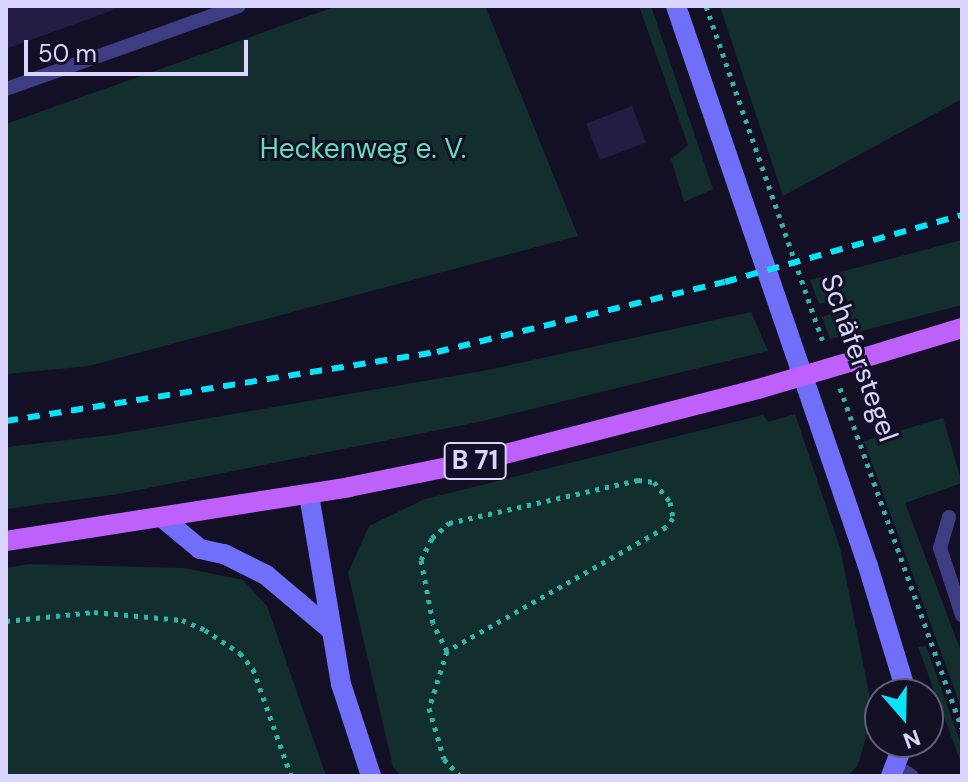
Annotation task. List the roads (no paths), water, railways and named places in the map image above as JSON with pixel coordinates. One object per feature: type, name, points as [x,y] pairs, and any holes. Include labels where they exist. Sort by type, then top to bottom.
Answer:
[{"type":"main road","name":"Schäferstegel","points":[[676,6],[868,566],[902,678]]},
{"type":"main road","name":"B 71","points":[[6,541],[309,495],[478,461],[758,389],[962,328]]},
{"type":"main road","points":[[309,495],[330,629],[371,776]]},
{"type":"main road","points":[[164,519],[200,549],[243,561],[266,575],[330,629]]},
{"type":"lane","points":[[6,89],[239,6]]},
{"type":"lane","points":[[949,517],[940,548],[962,615]]},
{"type":"railway","points":[[6,421],[437,352],[725,282],[962,215]]},
{"type":"park label","name":"Heckenweg e. V.","points":[[363,149]]}]
